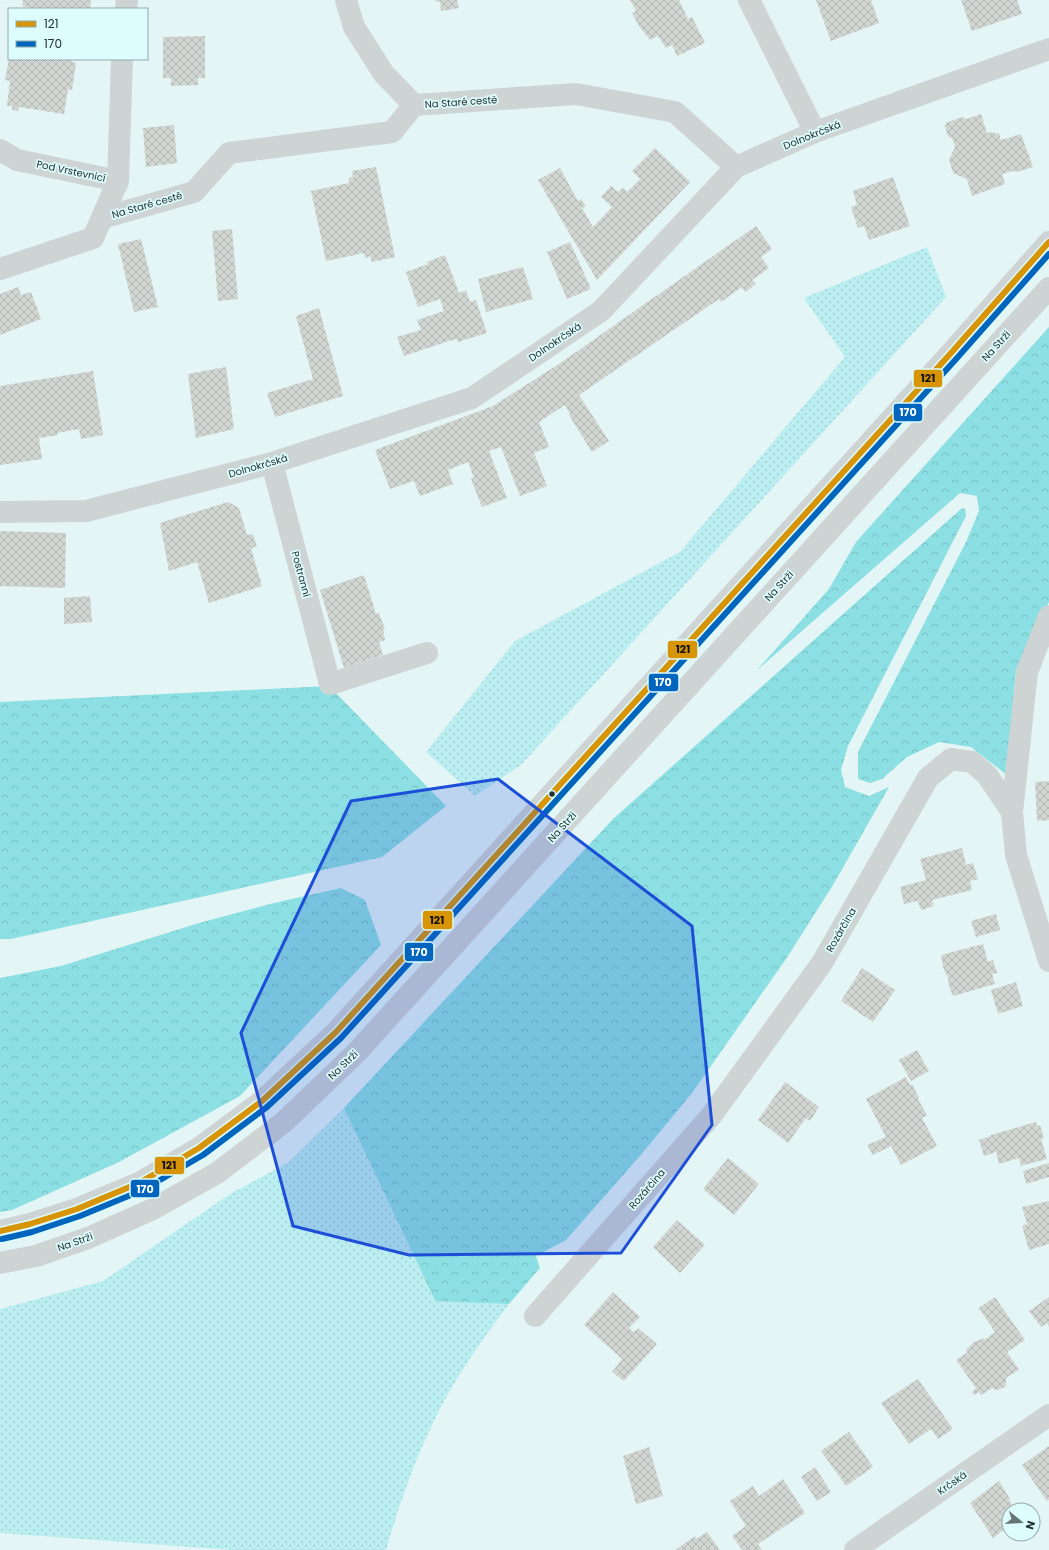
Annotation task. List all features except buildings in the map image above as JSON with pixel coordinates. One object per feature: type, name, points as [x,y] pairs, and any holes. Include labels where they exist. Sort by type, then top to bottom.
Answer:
[{"type":"street","points":[[346,0],[354,27],[384,74],[414,105]]},
{"type":"street","points":[[749,0],[815,132]]},
{"type":"street","name":"Dolnokrčská","points":[[0,512],[86,511],[272,464],[472,398],[601,311],[736,167],[815,132],[1049,49]]},
{"type":"street","name":"Pod Vrstevnicí","points":[[0,150],[16,160],[118,181],[122,60]]},
{"type":"street","name":"Na Staré cestě","points":[[102,218],[194,192],[229,153],[392,132],[414,105],[576,94],[675,112],[736,167]]},
{"type":"street","name":"Na Staré cestě","points":[[0,270],[93,238],[118,181]]},
{"type":"street","points":[[0,1231],[30,1224],[77,1209],[138,1183],[199,1148],[262,1101],[336,1032],[951,353],[1049,242]]},
{"type":"street","name":"Na Strži","points":[[0,1263],[36,1256],[88,1238],[153,1209],[217,1173],[284,1122],[368,1041],[1049,288]]},
{"type":"street","name":"Postranní","points":[[272,464],[330,684],[427,653]]},
{"type":"street","points":[[1049,616],[1027,672],[1012,812],[1016,855],[1049,961]]},
{"type":"street","name":"Rozárčina","points":[[535,1316],[711,1116],[822,963],[928,778],[950,759],[972,762],[988,775],[1012,812]]},
{"type":"street","name":"Krčská","points":[[855,1550],[1049,1416]]},
{"type":"highlighted area","points":[[498,779],[692,926],[712,1125],[621,1253],[409,1255],[293,1226],[241,1033],[351,801]]},
{"type":"shaded area","points":[[927,247],[946,297],[521,765],[475,796],[426,752],[515,641],[680,552],[845,357],[804,298]]},
{"type":"shaded area","points":[[344,1108],[434,1300],[509,1304],[460,1374],[435,1419],[420,1451],[408,1483],[386,1550],[233,1550],[0,1533],[0,1309],[103,1281],[230,1194],[289,1162]]},
{"type":"green space","points":[[1049,327],[1049,602],[1016,671],[1007,775],[971,747],[939,742],[907,757],[882,779],[870,783],[858,779],[858,752],[966,542],[979,511],[977,496],[960,493],[757,670],[829,589],[856,542]]},
{"type":"green space","points":[[965,508],[966,516],[848,746],[841,770],[845,787],[869,796],[889,787],[833,885],[786,959],[692,1093],[639,1157],[566,1240],[536,1256],[540,1268],[509,1304],[435,1301],[344,1108],[613,819],[961,509]]},
{"type":"green space","points":[[329,686],[446,806],[382,857],[11,939],[0,939],[0,702]]},
{"type":"green space","points":[[341,888],[365,900],[381,945],[240,1096],[119,1162],[12,1210],[0,1212],[0,978],[61,966],[199,923],[274,903]]},
{"type":"transit line","name":"121","points":[[0,1231],[30,1224],[77,1209],[139,1183],[199,1148],[262,1101],[336,1032],[951,353],[1049,242]]},
{"type":"transit line","name":"170","points":[[2,1239],[32,1232],[80,1216],[143,1190],[203,1155],[267,1107],[341,1038],[957,358],[1049,254]]}]
